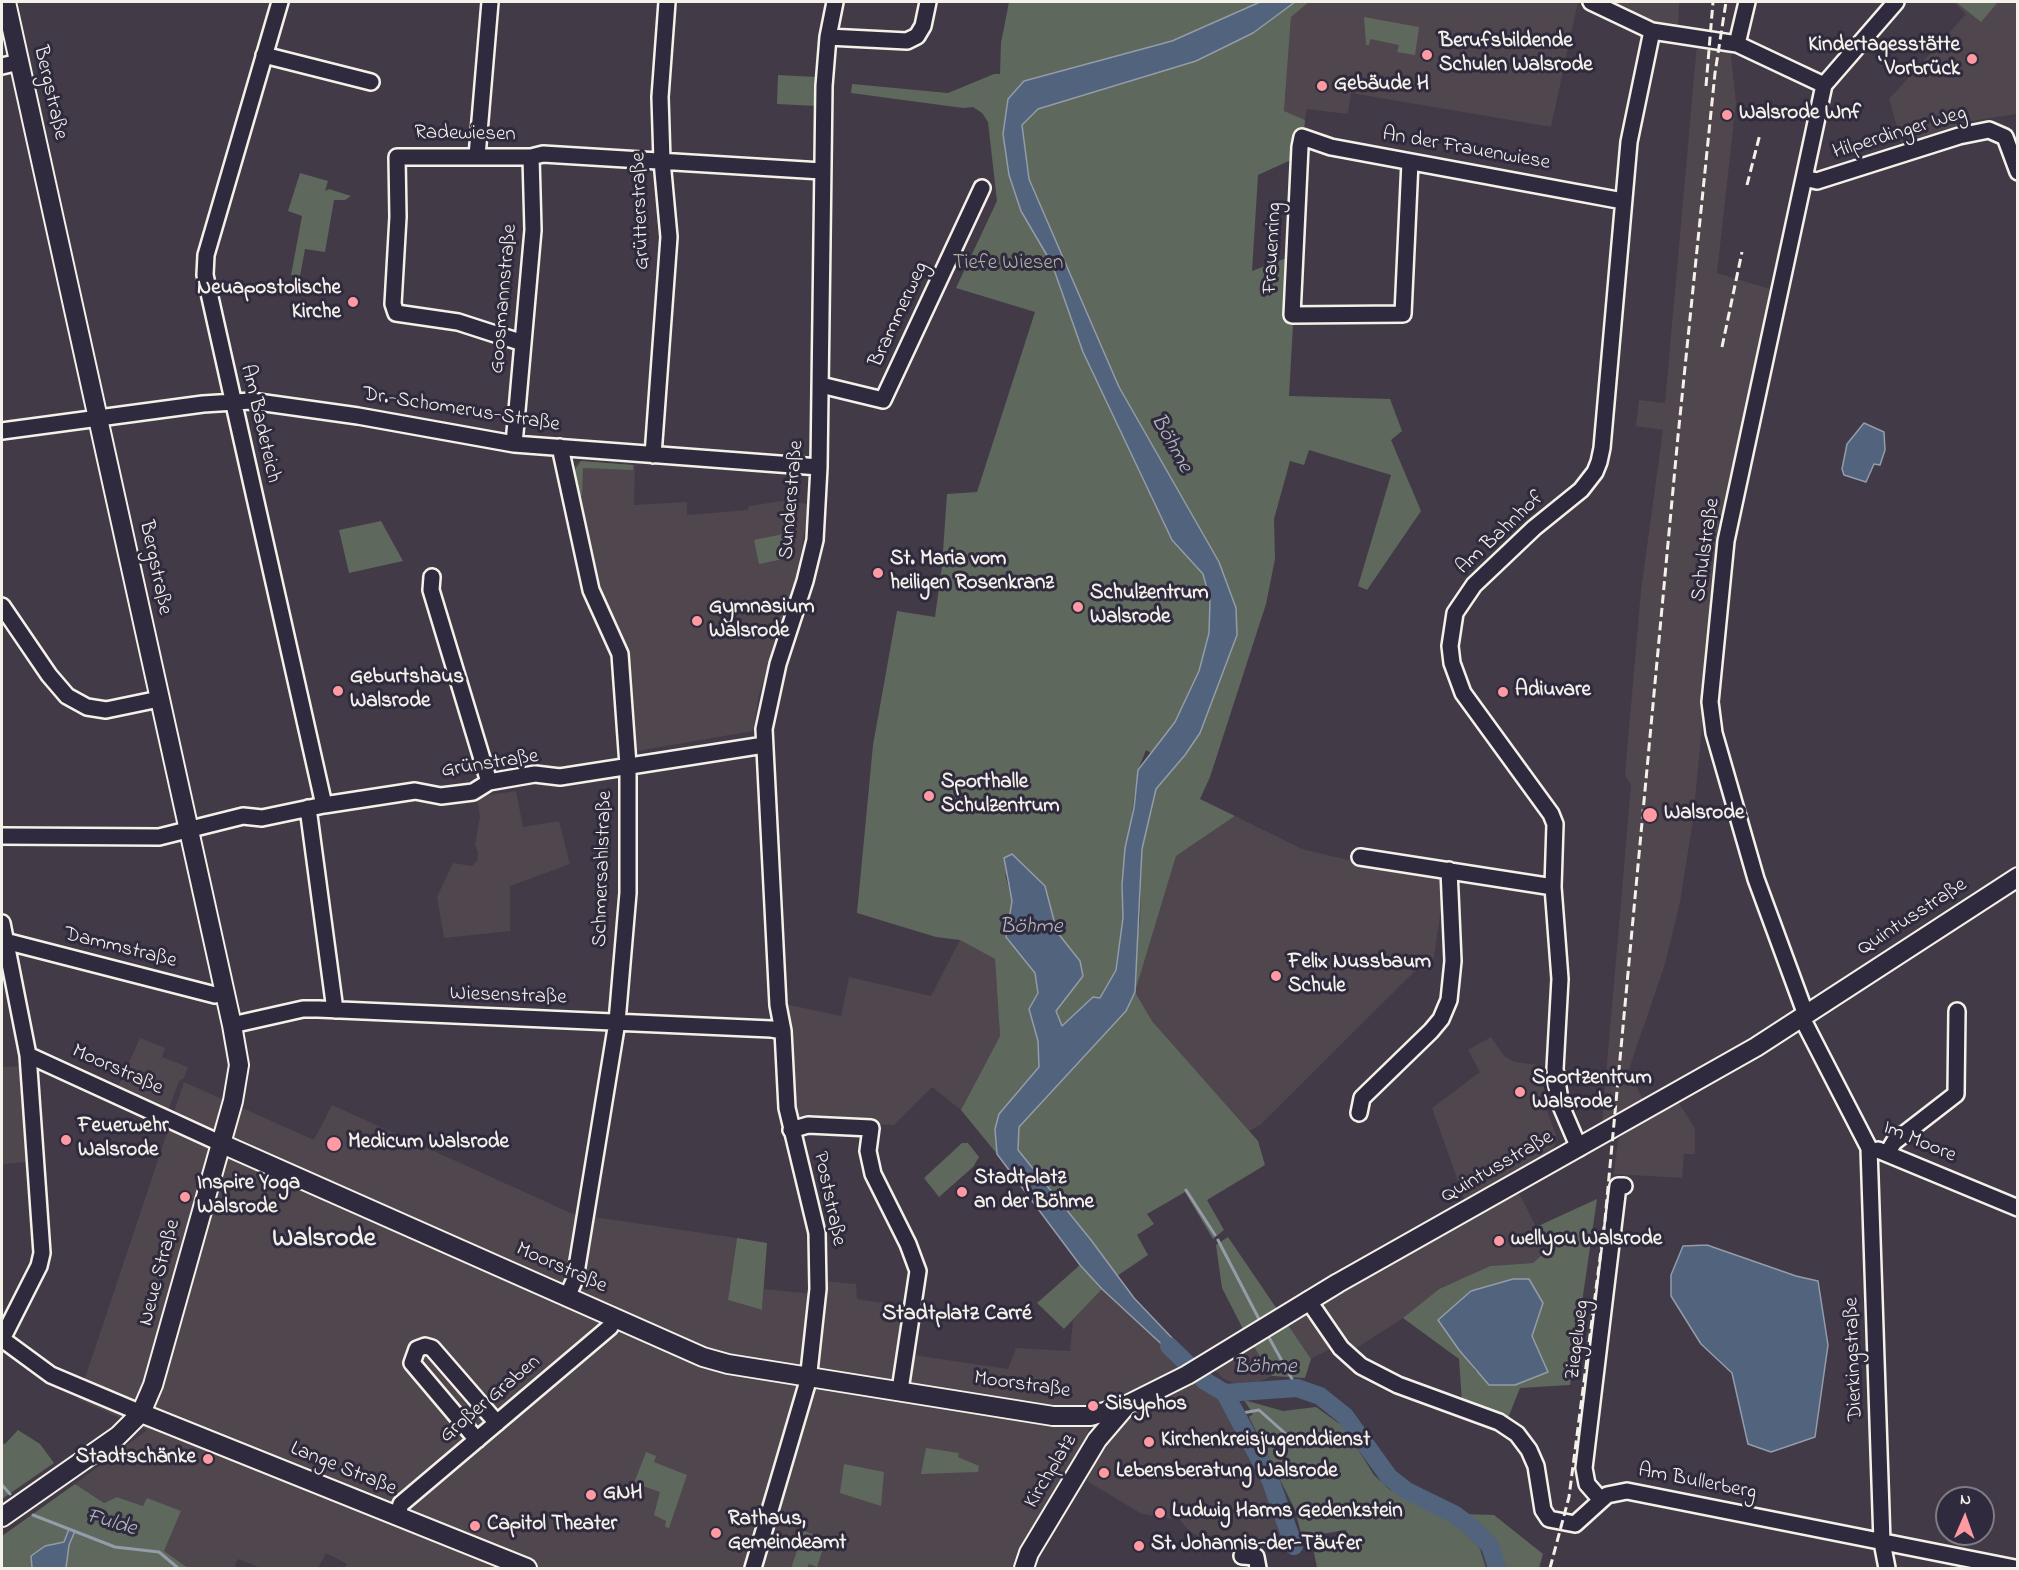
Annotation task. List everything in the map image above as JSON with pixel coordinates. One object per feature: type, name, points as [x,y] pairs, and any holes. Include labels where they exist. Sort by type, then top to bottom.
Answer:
[{"type":"main road","name":"Bergstraße","points":[[6,2],[10,64],[98,418],[232,1025],[239,1065],[220,1143]]},
{"type":"main road","name":"Quintusstraße","points":[[1127,1405],[1188,1374],[1308,1300],[1756,1047],[2018,877]]},
{"type":"main road","name":"Moorstraße","points":[[220,1143],[703,1357],[728,1364],[809,1375],[1053,1416],[1098,1414],[1127,1405]]},
{"type":"main road","name":"Neue Straße","points":[[141,1413],[153,1384],[220,1143]]},
{"type":"main road","name":"Kirchplatz","points":[[1024,1569],[1029,1553],[1100,1435],[1127,1405]]},
{"type":"main road","points":[[14,1508],[118,1436],[141,1413]]},
{"type":"main road","name":"Lange Straße","points":[[141,1413],[527,1569]]},
{"type":"main road","points":[[1098,1414],[1100,1435]]},
{"type":"street","name":"Am Badeteich","points":[[280,2],[205,265],[232,401],[324,805]]},
{"type":"street","points":[[477,156],[490,2]]},
{"type":"street","name":"Grütterstraße","points":[[653,455],[669,237],[662,161],[660,96],[667,2]]},
{"type":"street","name":"Sunderstraße","points":[[783,1031],[778,1005],[764,745],[765,713],[805,581],[814,540],[821,385],[822,171],[828,37],[835,2]]},
{"type":"street","points":[[828,37],[907,40],[917,36],[923,26],[928,2]]},
{"type":"street","points":[[1591,2],[1652,31],[1737,44],[1824,85],[1896,2]]},
{"type":"street","points":[[1737,44],[1747,2]]},
{"type":"street","name":"Am Bahnhof","points":[[1579,1148],[1561,1106],[1556,1085],[1554,1052],[1560,979],[1552,887],[1556,829],[1553,819],[1463,693],[1452,663],[1452,624],[1461,602],[1474,585],[1534,528],[1581,490],[1595,472],[1602,448],[1629,142],[1652,31]]},
{"type":"street","points":[[264,55],[371,82]]},
{"type":"street","name":"Schulstraße","points":[[1804,1017],[1756,879],[1714,733],[1710,702],[1726,541],[1824,85]]},
{"type":"street","name":"Hilperdinger Weg","points":[[1804,178],[1817,181],[1959,136],[1989,130],[2005,137],[2018,172]]},
{"type":"street","name":"An der Frauenwiese","points":[[1302,137],[1331,147],[1623,201]]},
{"type":"street","name":"Frauenring","points":[[1302,137],[1292,315],[1403,314],[1410,162]]},
{"type":"street","name":"Radewiesen","points":[[523,343],[481,327],[458,321],[401,316],[393,309],[397,157],[531,157],[543,154],[822,171]]},
{"type":"street","name":"Goosmannstraße","points":[[514,444],[533,230],[531,157]]},
{"type":"street","name":"Brammerweg","points":[[821,385],[883,400],[982,188]]},
{"type":"street","name":"Dr.-Schomerus-Straße","points":[[2,431],[232,401],[290,406],[514,444],[819,467]]},
{"type":"street","name":"Schmersahlstraße","points":[[560,447],[591,590],[620,654],[628,765],[628,893],[617,1022],[579,1256],[567,1297]]},
{"type":"street","points":[[432,578],[431,590],[489,782]]},
{"type":"street","points":[[2,606],[49,675],[67,696],[87,707],[106,710],[159,699]]},
{"type":"street","name":"Grünstraße","points":[[2,836],[159,837],[189,832],[243,816],[262,818],[324,805],[415,791],[441,796],[478,790],[489,782],[535,774],[560,777],[764,745]]},
{"type":"street","points":[[308,808],[336,1010]]},
{"type":"street","points":[[1360,856],[1552,887]]},
{"type":"street","points":[[1359,1113],[1362,1098],[1431,1031],[1449,1000],[1453,961],[1449,870]]},
{"type":"street","points":[[2,923],[28,1055],[42,1253],[39,1266],[2,1339],[51,1375],[141,1413]]},
{"type":"street","name":"Dammstraße","points":[[5,941],[215,995],[225,993]]},
{"type":"street","name":"Wiesenstraße","points":[[232,1025],[303,1009],[783,1031]]},
{"type":"street","points":[[1888,1152],[1894,1142],[1956,1094],[1957,1011]]},
{"type":"street","name":"Im Moore","points":[[1804,1017],[1869,1149],[1888,1152],[2018,1208]]},
{"type":"street","name":"Poststraße","points":[[753,1569],[809,1375],[816,1309],[818,1244],[787,1108],[783,1031]]},
{"type":"street","name":"Moorstraße","points":[[28,1055],[220,1143]]},
{"type":"street","points":[[791,1130],[808,1125],[871,1128],[868,1151],[873,1174],[908,1244],[918,1271],[900,1390]]},
{"type":"street","name":"Dierkingstraße","points":[[1869,1149],[1882,1542],[1887,1569]]},
{"type":"street","name":"Ziegelweg","points":[[1601,1500],[1587,1484],[1584,1468],[1618,1186],[1624,1186]]},
{"type":"street","name":"Am Bullerberg","points":[[1308,1300],[1341,1348],[1361,1366],[1398,1385],[1499,1422],[1517,1434],[1529,1450],[1536,1466],[1544,1510],[1549,1519],[1575,1524],[1613,1492],[1627,1491],[2015,1569]]},
{"type":"street","name":"Großer Graben","points":[[397,1516],[401,1504],[610,1327],[615,1318]]},
{"type":"street","points":[[477,1440],[412,1362],[417,1349],[425,1346],[432,1348],[497,1423]]},
{"type":"street","points":[[1242,1556],[1256,1557],[1258,1569]]},
{"type":"shaded area","name":"Berufsbildende Schulen Walsrode","points":[[1309,2],[1578,2],[1551,127],[1351,93],[1348,114],[1307,109],[1305,120],[1284,112],[1291,17]]},
{"type":"shaded area","points":[[1613,2],[1679,2],[1678,28],[1645,23]]},
{"type":"shaded area","name":"Kindertagesstätte Vorbrück","points":[[1953,2],[2017,2],[2016,114],[1971,121],[1902,144],[1889,99],[1966,14]]},
{"type":"shaded area","points":[[1697,44],[1732,47],[1736,103],[1717,273],[1777,291],[1720,542],[1693,820],[1680,902],[1665,964],[1627,1080],[1634,1082],[1644,1101],[1602,1123],[1631,785],[1625,775],[1641,590],[1663,430],[1636,426],[1639,400],[1665,403]]},
{"type":"shaded area","name":"Gymnasium Walsrode","points":[[580,461],[635,465],[634,505],[687,502],[687,515],[748,510],[749,506],[782,501],[809,504],[798,569],[773,656],[759,694],[753,731],[637,751],[633,748],[628,664],[601,600],[571,474],[574,466]]},
{"type":"shaded area","points":[[516,791],[523,827],[559,821],[570,864],[510,886],[510,931],[444,938],[437,897],[453,863],[472,866],[477,861],[478,852],[475,845],[480,817],[477,797]]},
{"type":"shaded area","name":"Felix Nussbaum Schule","points":[[1235,816],[1302,849],[1373,866],[1446,874],[1432,971],[1417,969],[1260,1125],[1249,1131],[1152,1021],[1135,992],[1176,856]]},
{"type":"shaded area","points":[[960,940],[995,959],[1000,1036],[961,1110],[932,1087],[894,1125],[797,1120],[785,1004],[841,1016],[849,977],[931,996]]},
{"type":"shaded area","points":[[1491,1037],[1504,1056],[1515,1062],[1544,1066],[1547,1111],[1557,1138],[1552,1151],[1465,1201],[1432,1108],[1480,1072],[1468,1050]]},
{"type":"shaded area","points":[[140,1038],[165,1048],[162,1057],[188,1067],[184,1078],[179,1081],[168,1111],[117,1089]]},
{"type":"shaded area","points":[[20,1066],[26,1162],[2,1164],[2,1067]]},
{"type":"shaded area","points":[[184,1082],[314,1140],[332,1105],[573,1214],[737,1238],[728,1300],[762,1310],[764,1289],[813,1294],[813,1280],[856,1284],[857,1299],[909,1307],[900,1353],[1008,1369],[1016,1348],[1070,1351],[1073,1320],[1102,1289],[1183,1364],[1179,1372],[1100,1413],[1090,1426],[1084,1441],[1016,1559],[1015,1568],[344,1568],[347,1564],[326,1553],[318,1568],[261,1568],[238,1559],[234,1568],[188,1568],[164,1551],[181,1511],[144,1506],[118,1497],[104,1503],[75,1484],[147,1430],[78,1399]]},
{"type":"shaded area","points":[[1676,1099],[1695,1128],[1695,1154],[1684,1154],[1682,1178],[1614,1174],[1618,1139]]},
{"type":"shaded area","points":[[1519,1193],[1536,1227],[1551,1245],[1533,1263],[1490,1266],[1439,1289],[1403,1318],[1346,1355],[1336,1346],[1311,1359],[1286,1324]]},
{"type":"shaded area","points":[[1252,1342],[1272,1376],[1254,1384],[1239,1385],[1224,1379],[1212,1368]]},
{"type":"shaded area","points":[[1194,1380],[1217,1395],[1225,1404],[1266,1483],[1288,1543],[1252,1549],[1220,1549],[1189,1531],[1180,1520],[1142,1514],[1087,1481],[1096,1451],[1135,1404]]},
{"type":"green space","name":"Tiefe Wiesen","points":[[1009,2],[1260,2],[1172,41],[1024,81],[1008,99],[1003,134],[1021,211],[1052,264],[1083,352],[1172,540],[1203,574],[1210,600],[1209,633],[1199,671],[1175,722],[1151,753],[1146,750],[1138,770],[1122,885],[1123,918],[1116,970],[1100,998],[1092,997],[1062,1027],[1056,1011],[1083,976],[1080,961],[1057,932],[1051,913],[1005,874],[1012,901],[1010,918],[1014,943],[1035,973],[1038,993],[1029,1009],[1038,1041],[1039,1068],[999,1114],[995,1129],[997,1154],[961,1110],[1000,1036],[995,959],[960,940],[936,937],[857,913],[873,745],[897,611],[935,617],[942,566],[947,494],[977,492],[1035,312],[956,288],[997,201],[988,122],[982,113],[973,107],[963,108],[851,93],[852,84],[948,93],[994,74],[1000,74],[1001,43]]},
{"type":"green space","points":[[1295,2],[1309,2],[1291,17],[1284,111],[1305,120],[1302,155],[1258,175],[1252,271],[1297,254],[1289,396],[1390,399],[1402,431],[1391,440],[1421,511],[1367,590],[1358,586],[1391,475],[1309,450],[1304,465],[1290,461],[1274,519],[1275,559],[1266,604],[1210,777],[1200,799],[1235,816],[1176,856],[1135,992],[1152,1021],[1258,1141],[1265,1165],[1207,1200],[1224,1230],[1213,1239],[1185,1192],[1147,1214],[1154,1224],[1137,1235],[1148,1255],[1117,1276],[1091,1240],[1017,1150],[1019,1127],[1126,1011],[1140,920],[1142,849],[1156,788],[1185,755],[1225,668],[1237,635],[1236,608],[1219,562],[1119,387],[1029,179],[1022,125],[1038,109],[1196,61],[1253,33]]},
{"type":"green space","points":[[1956,2],[1998,2],[1981,22]]},
{"type":"green space","points":[[1364,17],[1419,27],[1415,55],[1397,52],[1399,45],[1370,39],[1369,45],[1366,45]]},
{"type":"green space","points":[[778,75],[817,77],[816,106],[777,104]]},
{"type":"green space","points":[[300,173],[328,181],[325,191],[329,189],[351,196],[345,200],[334,200],[325,252],[305,249],[300,276],[291,275],[302,216],[288,211]]},
{"type":"green space","points":[[581,461],[633,465],[633,470],[583,468],[582,496],[575,494],[572,474]]},
{"type":"green space","points":[[381,521],[403,561],[349,573],[339,530]]},
{"type":"green space","points":[[788,533],[793,557],[759,564],[754,540]]},
{"type":"green space","points":[[962,1143],[968,1143],[979,1157],[973,1167],[939,1197],[924,1178]]},
{"type":"green space","points":[[1597,1199],[1570,1385],[1520,1388],[1508,1418],[1462,1402],[1459,1359],[1403,1318],[1439,1289],[1490,1266],[1533,1263],[1551,1246],[1536,1227]],"holes":[[[1543,1303],[1531,1336],[1476,1372],[1439,1320]]]},
{"type":"green space","points":[[1228,1237],[1311,1359],[1305,1378],[1272,1376],[1242,1327],[1222,1288],[1216,1245]]},
{"type":"green space","points":[[737,1238],[767,1243],[762,1310],[728,1300]]},
{"type":"green space","points":[[1080,1265],[1102,1289],[1064,1329],[1037,1303]]},
{"type":"green space","points":[[1244,1400],[1283,1411],[1316,1407],[1344,1427],[1374,1475],[1389,1489],[1460,1526],[1480,1549],[1486,1568],[1317,1568],[1314,1552],[1348,1546],[1346,1530],[1302,1537],[1295,1510],[1249,1417],[1253,1414]]},
{"type":"green space","points":[[18,1430],[40,1444],[54,1463],[2,1499],[2,1443],[5,1444]]},
{"type":"green space","points":[[926,1448],[959,1453],[958,1457],[979,1466],[978,1472],[921,1474]]},
{"type":"green space","points":[[646,1452],[656,1456],[654,1462],[687,1475],[669,1528],[665,1527],[666,1521],[654,1515],[660,1492],[634,1483]]},
{"type":"green space","points":[[844,1464],[884,1472],[881,1506],[840,1493]]},
{"type":"green space","points":[[75,1484],[104,1503],[117,1497],[143,1506],[147,1498],[181,1511],[164,1551],[188,1568],[2,1568],[2,1536]]},
{"type":"green space","points":[[1462,1514],[1494,1515],[1543,1554],[1539,1568],[1505,1568],[1491,1537]]},
{"type":"green space","points":[[804,1531],[826,1539],[817,1567],[809,1564],[807,1568],[791,1568]]},
{"type":"water","points":[[1260,2],[1295,2],[1253,33],[1196,61],[1038,109],[1022,125],[1029,179],[1119,387],[1219,562],[1236,608],[1237,635],[1200,733],[1156,789],[1142,849],[1135,992],[1126,1011],[1019,1127],[1018,1150],[1091,1240],[1134,1298],[1192,1359],[1183,1364],[1102,1289],[1080,1265],[997,1154],[995,1129],[999,1114],[1039,1067],[1038,1041],[1029,1009],[1038,993],[1035,973],[1006,937],[1012,901],[1004,858],[1012,854],[1045,886],[1057,932],[1080,961],[1083,976],[1056,1011],[1062,1026],[1093,997],[1100,998],[1116,970],[1123,918],[1122,885],[1125,848],[1134,808],[1138,770],[1175,722],[1199,671],[1209,633],[1210,600],[1203,574],[1172,540],[1083,352],[1052,264],[1021,211],[1009,175],[1003,134],[1008,99],[1024,81],[1172,41]]},
{"type":"water","points":[[1864,423],[1884,432],[1885,450],[1880,465],[1874,464],[1866,482],[1844,475],[1842,469],[1847,444]]},
{"type":"water","points":[[1707,1245],[1796,1276],[1818,1281],[1828,1345],[1815,1437],[1771,1452],[1748,1444],[1732,1373],[1701,1344],[1671,1296],[1671,1275],[1683,1246]]},
{"type":"water","points":[[1513,1279],[1529,1279],[1543,1303],[1532,1336],[1548,1372],[1515,1385],[1489,1385],[1459,1350],[1438,1320],[1471,1291]]},
{"type":"water","points":[[69,1529],[75,1531],[69,1545],[66,1568],[32,1568],[31,1556],[45,1546],[64,1542]]},
{"type":"waterway","points":[[1186,1190],[1215,1235]]},
{"type":"waterway","points":[[1218,1240],[1261,1323]]},
{"type":"waterway","points":[[1267,1334],[1297,1388]]},
{"type":"waterway","name":"Böhme","points":[[1169,1346],[1205,1381],[1225,1393],[1297,1388],[1320,1396],[1345,1416],[1389,1477],[1407,1491],[1454,1514],[1470,1526],[1490,1546],[1497,1568]]},
{"type":"waterway","points":[[1225,1393],[1270,1479],[1294,1546]]},
{"type":"waterway","points":[[1237,1414],[1259,1410],[1297,1444],[1305,1446],[1360,1435]]},
{"type":"waterway","name":"Fulde","points":[[2,1485],[10,1494]]},
{"type":"waterway","name":"Fulde","points":[[33,1515],[115,1547],[159,1552],[178,1568]]},
{"type":"railway","points":[[1706,86],[1713,2]]},
{"type":"railway","points":[[1550,1568],[1569,1497],[1605,1220],[1678,436],[1715,73],[1726,2]]},
{"type":"railway","points":[[1747,185],[1760,134]]},
{"type":"railway","points":[[1722,347],[1742,252]]},
{"type":"place","name":"Berufsbildende Schulen Walsrode","points":[[1427,55]]},
{"type":"place","name":"Kindertagesstätte Vorbrück","points":[[1972,59]]},
{"type":"place","name":"Gebäude H","points":[[1322,86]]},
{"type":"place","name":"Walsrode Wnf","points":[[1727,115]]},
{"type":"place","name":"Neuapostolische Kirche","points":[[353,302]]},
{"type":"place","name":"St. Maria vom heiligen Rosenkranz","points":[[878,573]]},
{"type":"place","name":"Schulzentrum Walsrode","points":[[1078,607]]},
{"type":"place","name":"Gymnasium Walsrode","points":[[697,621]]},
{"type":"place","name":"Geburtshaus Walsrode","points":[[338,691]]},
{"type":"place","name":"Adiuvare","points":[[1503,692]]},
{"type":"place","name":"Sporthalle Schulzentrum","points":[[929,796]]},
{"type":"place","name":"Walsrode","points":[[1650,815]]},
{"type":"place","name":"Felix Nussbaum Schule","points":[[1276,976]]},
{"type":"place","name":"Sportzentrum Walsrode","points":[[1520,1092]]},
{"type":"place","name":"Feuerwehr Walsrode","points":[[66,1140]]},
{"type":"place","name":"Medicum Walsrode","points":[[334,1144]]},
{"type":"place","name":"Stadtplatz an der Böhme","points":[[962,1192]]},
{"type":"place","name":"Inspire Yoga Walsrode","points":[[185,1197]]},
{"type":"place","name":"wellyou Walsrode","points":[[1499,1241]]},
{"type":"place","name":"Sisyphos","points":[[1093,1406]]},
{"type":"place","name":"Kirchenkreisjugenddienst","points":[[1149,1442]]},
{"type":"place","name":"Stadtschänke","points":[[208,1459]]},
{"type":"place","name":"Lebensberatung Walsrode","points":[[1104,1473]]},
{"type":"place","name":"GNH","points":[[591,1495]]},
{"type":"place","name":"Ludwig Harms Gedenkstein","points":[[1160,1513]]},
{"type":"place","name":"Capitol Theater","points":[[475,1526]]},
{"type":"place","name":"Rathaus, Gemeindeamt","points":[[716,1533]]},
{"type":"place","name":"St. Johannis-der-Täufer","points":[[1139,1546]]},
{"type":"district","name":"Walsrode","points":[[324,1241]]},
{"type":"district","name":"Stadtplatz Carré","points":[[957,1315]]}]
